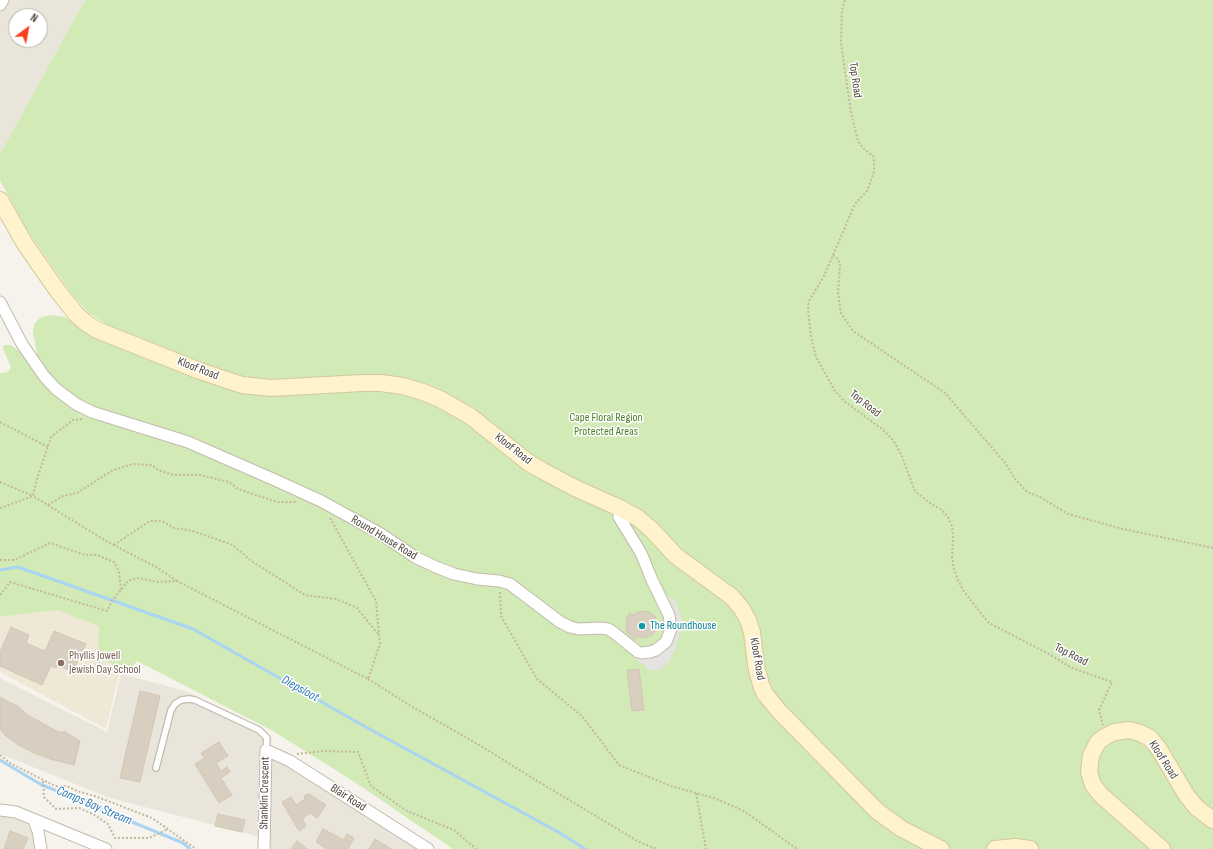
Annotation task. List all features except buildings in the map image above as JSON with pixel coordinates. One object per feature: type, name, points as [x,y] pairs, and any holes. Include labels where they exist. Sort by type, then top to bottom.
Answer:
[{"type":"main road","name":"Kloof Road","points":[[0,200],[26,244],[57,290],[80,317],[97,330],[242,385],[266,388],[362,382],[403,386],[423,392],[440,398],[470,416],[537,468],[574,488],[620,508],[642,521],[676,556],[728,594],[738,604],[748,620],[752,632],[756,666],[761,686],[765,694],[792,725],[877,811],[902,828],[940,849]]},
{"type":"main road","name":"Kloof Road","points":[[1106,736],[1115,732],[1129,730],[1150,738],[1159,749],[1186,796],[1197,808],[1213,820]]},
{"type":"main road","points":[[1106,736],[1098,742],[1091,755],[1089,772],[1093,785],[1105,799],[1162,849]]},
{"type":"main road","points":[[995,849],[1015,847],[1030,849]]},
{"type":"street","points":[[0,5],[3,0]]},
{"type":"street","name":"Round House Road","points":[[0,302],[22,344],[44,376],[56,389],[76,404],[92,412],[188,442],[321,501],[381,534],[436,567],[454,574],[510,584],[560,622],[570,627],[579,629],[608,629],[638,652],[650,652],[656,650],[666,642],[671,629],[669,615],[641,553],[618,517],[620,508]]},
{"type":"street","name":"Blair Road","points":[[266,750],[290,760],[428,849]]},
{"type":"street","name":"Shanklin Crescent","points":[[264,849],[266,750]]},
{"type":"street","points":[[0,810],[16,812],[104,849]]},
{"type":"street","points":[[34,820],[38,831],[41,849]]},
{"type":"lane","name":"Shanklin Crescent","points":[[156,768],[171,710],[175,704],[181,700],[195,700],[254,726],[267,738],[266,750]]},
{"type":"path","name":"Top Road","points":[[845,0],[842,10],[841,43],[851,113],[858,141],[872,156],[874,161],[874,172],[867,191],[855,204],[824,276],[809,301],[808,310],[811,337],[816,357],[821,369],[835,391],[844,400],[882,429],[893,440],[901,454],[915,491],[942,510],[948,517],[952,526],[952,557],[954,569],[958,580],[982,616],[989,623],[1049,654],[1072,668],[1112,682],[1099,710],[1106,736]]},
{"type":"path","points":[[833,255],[838,259],[840,266],[838,294],[840,313],[853,331],[945,393],[1006,464],[1015,479],[1027,492],[1040,497],[1068,514],[1123,529],[1213,548]]},
{"type":"path","points":[[33,496],[51,436],[73,420],[87,419]]},
{"type":"path","points":[[0,422],[48,447]]},
{"type":"path","points":[[48,505],[63,496],[77,493],[113,470],[133,464],[152,465],[158,470],[173,475],[200,475],[229,482],[238,489],[277,502],[298,502],[305,494]]},
{"type":"path","points":[[0,482],[33,496],[114,545],[156,567],[177,581],[368,679],[639,842],[657,849]]},
{"type":"path","points":[[0,508],[33,496]]},
{"type":"path","points":[[321,501],[376,601],[380,644],[368,679]]},
{"type":"path","points":[[114,545],[150,521],[162,521],[174,528],[193,531],[233,545],[250,560],[305,595],[336,599],[357,608],[379,635]]},
{"type":"path","points":[[0,560],[14,560],[50,543],[86,555],[97,555],[114,562],[119,572],[121,590]]},
{"type":"path","points":[[0,595],[10,582],[107,611],[112,601],[128,582],[138,578],[158,582],[177,581]]},
{"type":"path","points":[[499,581],[501,616],[537,679],[582,716],[619,765],[671,786],[714,798],[744,811],[797,849]]},
{"type":"path","points":[[280,756],[323,751],[358,752],[371,786],[407,811],[454,830],[476,849]]},
{"type":"path","points":[[0,755],[10,763],[43,782],[54,786],[67,786],[77,791],[120,804],[152,818],[196,849]]},
{"type":"path","points":[[43,782],[44,797],[56,809],[79,808],[93,814],[108,824],[115,838],[149,838],[168,829]]},
{"type":"path","points":[[696,793],[706,849]]},
{"type":"shaded area","points":[[0,0],[85,0],[0,154]]},
{"type":"shaded area","points":[[665,597],[674,598],[683,624],[674,652],[668,663],[660,670],[653,671],[646,669],[646,665],[638,661],[630,651],[638,655],[671,640]]},
{"type":"shaded area","name":"Phyllis Jowell Jewish Day School","points":[[56,610],[128,636],[106,729],[0,672],[0,617]]},
{"type":"shaded area","points":[[121,674],[186,691],[261,729],[267,738],[266,750],[428,849],[264,849],[264,838],[110,798],[0,753],[0,678],[107,732]]},
{"type":"shaded area","points":[[0,810],[34,820],[41,849],[0,849]]},
{"type":"green space","name":"Cape Floral Region Protected Areas","points":[[85,0],[1213,0],[1213,849],[453,849],[353,781],[273,731],[137,661],[131,668],[125,669],[105,660],[100,655],[98,648],[99,626],[56,610],[0,617],[0,373],[8,372],[11,367],[3,349],[4,345],[11,345],[25,356],[35,355],[37,353],[33,333],[34,324],[40,318],[50,315],[65,317],[92,336],[109,326],[89,313],[73,296],[27,230],[0,180],[0,154]]},
{"type":"waterway","name":"Diepsloot","points":[[0,570],[18,567],[193,629],[364,726],[560,833],[585,849]]},
{"type":"waterway","name":"Camps Bay Stream","points":[[0,760],[40,784],[183,843],[190,849]]},
{"type":"place","name":"The Roundhouse","points":[[642,626]]},
{"type":"place","name":"Phyllis Jowell Jewish Day School","points":[[61,663]]}]
